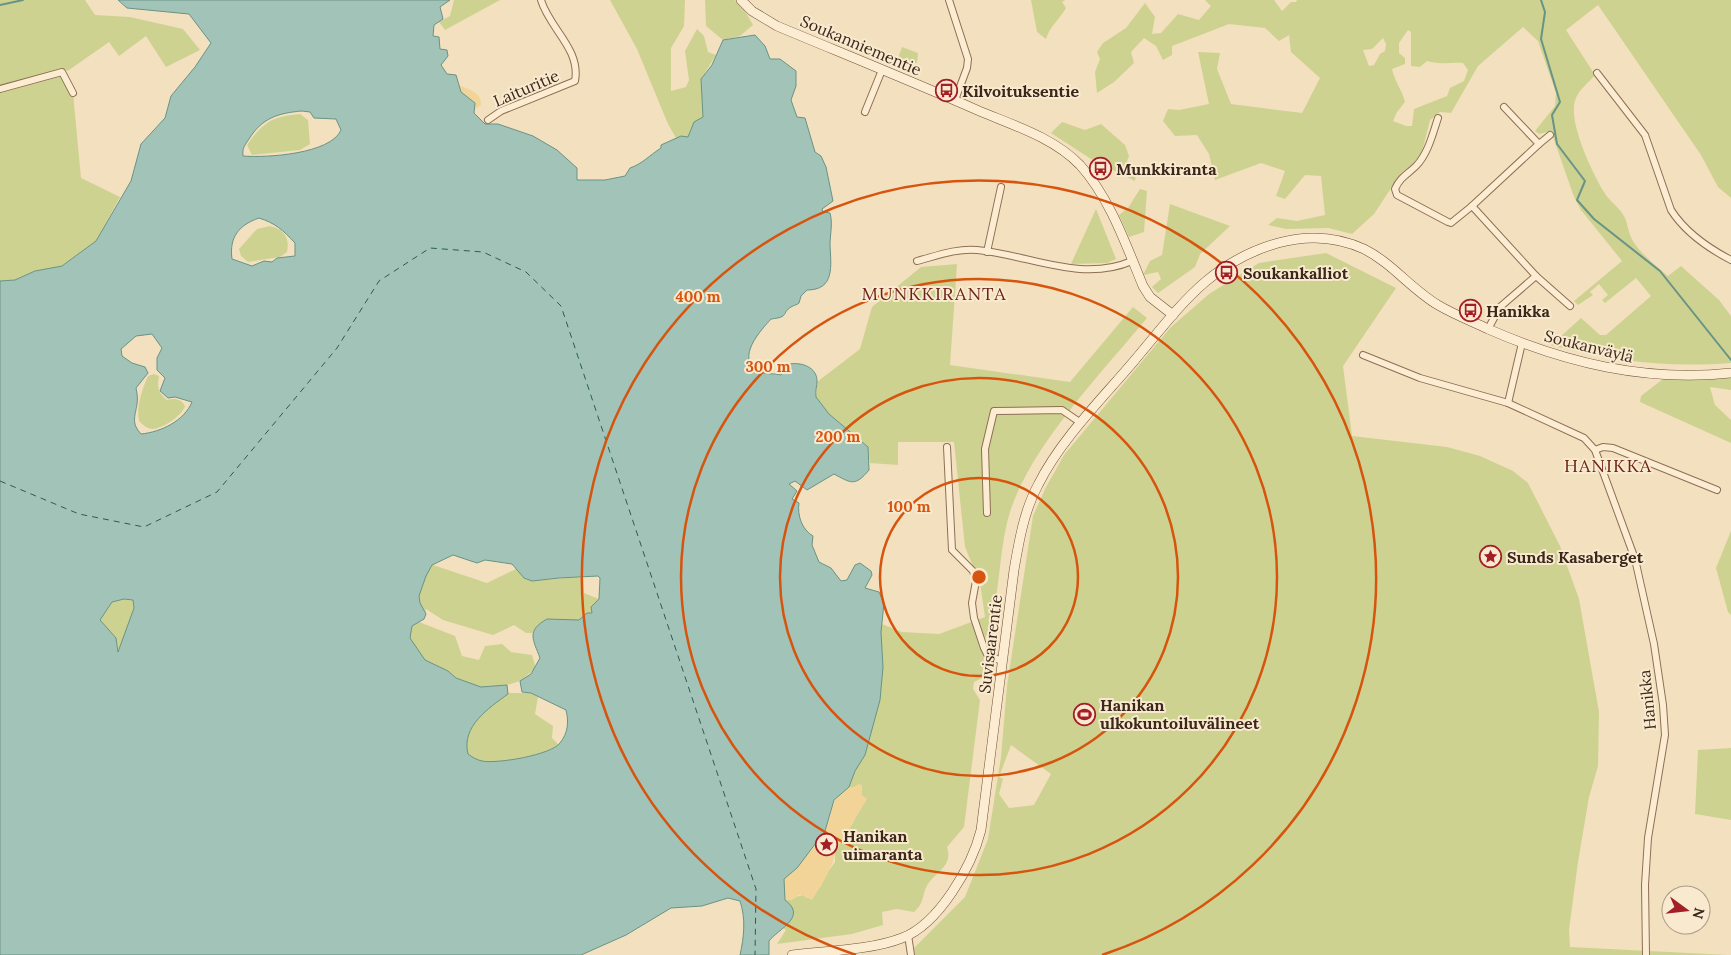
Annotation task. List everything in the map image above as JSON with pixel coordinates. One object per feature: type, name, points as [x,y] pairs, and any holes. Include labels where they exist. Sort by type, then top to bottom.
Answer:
[{"type":"street","name":"Laituritie","points":[[488,120],[501,111],[554,92],[575,82],[576,68],[569,48],[549,17],[541,0]]},
{"type":"street","name":"Soukanniementie","points":[[741,0],[752,10],[777,26],[1049,141],[1078,163],[1096,185],[1150,297],[1173,315]]},
{"type":"street","points":[[949,0],[968,59],[967,68],[955,100]]},
{"type":"street","points":[[865,112],[882,70]]},
{"type":"street","points":[[0,89],[66,71],[73,93]]},
{"type":"street","points":[[1597,73],[1645,135],[1671,210],[1676,218],[1695,236],[1731,260]]},
{"type":"street","points":[[1504,107],[1540,144]]},
{"type":"street","points":[[1438,118],[1424,154],[1416,166],[1399,180],[1395,189],[1397,195],[1407,201],[1452,223],[1550,135]]},
{"type":"street","points":[[987,252],[1001,186]]},
{"type":"street","points":[[1472,206],[1536,276],[1570,306]]},
{"type":"street","name":"Soukanväylä","points":[[1290,240],[1324,238],[1356,245],[1387,263],[1438,305],[1522,343],[1589,365],[1638,374],[1670,376],[1731,373]]},
{"type":"street","name":"Suvisaarentie","points":[[792,955],[882,943],[908,935],[926,921],[946,899],[961,878],[976,849],[983,820],[1018,548],[1028,508],[1044,474],[1081,423],[1195,292],[1226,264],[1245,254],[1290,240]]},
{"type":"street","points":[[917,261],[961,250],[987,252],[1087,271],[1110,269],[1132,261]]},
{"type":"street","points":[[1488,329],[1500,307],[1536,276]]},
{"type":"street","points":[[1508,403],[1522,343]]},
{"type":"street","points":[[1363,355],[1420,378],[1508,403],[1584,438],[1595,450],[1603,447],[1613,448],[1716,490]]},
{"type":"street","points":[[987,513],[985,448],[994,411],[1062,410],[1081,423]]},
{"type":"street","points":[[947,447],[952,550],[973,571],[976,581],[972,603],[974,618],[984,648],[987,654],[1003,662]]},
{"type":"street","name":"Hanikka","points":[[1595,450],[1635,559],[1654,644],[1663,705],[1664,736],[1648,838],[1645,885],[1646,955]]},
{"type":"street","points":[[908,935],[911,955]]},
{"type":"green space","points":[[0,0],[85,0],[95,15],[130,17],[183,29],[200,50],[166,67],[146,36],[119,56],[109,42],[69,70],[62,72],[73,93],[81,178],[120,197],[96,241],[62,266],[35,271],[15,280],[0,281]]},
{"type":"green space","points":[[454,0],[500,0],[445,30],[439,22],[450,16]]},
{"type":"green space","points":[[610,0],[685,0],[684,26],[671,48],[671,91],[686,87],[689,80],[685,51],[697,29],[704,36],[708,52],[716,55],[701,79],[703,117],[691,129],[688,137],[676,138],[668,124],[637,49]]},
{"type":"green space","points":[[705,0],[735,0],[745,11],[753,25],[740,36],[723,40],[706,26]]},
{"type":"green space","points":[[1031,0],[1065,0],[1062,2],[1066,8],[1050,30],[1046,39],[1037,32]]},
{"type":"green space","points":[[1205,0],[1274,0],[1282,11],[1291,2],[1296,2],[1297,0],[1731,0],[1731,198],[1718,187],[1701,155],[1598,5],[1566,30],[1595,75],[1577,95],[1574,107],[1582,146],[1599,184],[1624,216],[1631,238],[1636,246],[1653,264],[1668,276],[1681,266],[1719,300],[1731,316],[1731,363],[1685,365],[1640,362],[1551,345],[1581,318],[1600,335],[1606,335],[1651,296],[1636,278],[1605,303],[1602,300],[1608,295],[1599,284],[1590,292],[1593,295],[1578,305],[1574,301],[1622,261],[1581,210],[1574,197],[1551,131],[1539,134],[1535,131],[1555,106],[1556,93],[1538,41],[1523,27],[1478,66],[1451,113],[1440,112],[1430,120],[1422,152],[1413,164],[1401,173],[1374,214],[1352,234],[1328,228],[1286,229],[1268,225],[1277,218],[1297,221],[1325,215],[1321,176],[1305,175],[1285,199],[1276,196],[1285,171],[1261,163],[1215,180],[1209,154],[1197,135],[1175,136],[1163,121],[1168,109],[1179,110],[1209,104],[1198,52],[1220,53],[1217,69],[1231,104],[1302,113],[1320,78],[1291,52],[1289,35],[1279,41],[1265,28],[1229,24],[1172,46],[1172,55],[1163,60],[1156,46],[1144,38],[1131,52],[1134,63],[1114,82],[1097,93],[1095,72],[1100,59],[1097,52],[1103,43],[1126,28],[1145,3],[1155,17],[1152,34],[1161,33],[1178,14],[1199,20],[1211,6]],"holes":[[[1408,30],[1411,32],[1411,66],[1420,67],[1427,61],[1463,63],[1468,70],[1464,81],[1450,88],[1447,96],[1414,109],[1412,126],[1406,126],[1393,121],[1405,102],[1392,69],[1405,64],[1405,58],[1399,53],[1399,43]],[[1383,38],[1386,44],[1385,51],[1380,54],[1374,65],[1369,66],[1363,50],[1372,49]]]},
{"type":"green space","points":[[902,47],[918,53],[917,63],[898,58]]},
{"type":"green space","points":[[300,114],[308,120],[310,144],[300,150],[252,155],[247,145],[264,125],[275,119]]},
{"type":"green space","points":[[1062,122],[1085,130],[1101,124],[1125,145],[1129,156],[1127,161],[1136,172],[1135,181],[1091,159],[1051,133]]},
{"type":"green space","points":[[1140,189],[1147,191],[1144,232],[1129,237],[1119,215],[1128,208]]},
{"type":"green space","points":[[1170,204],[1230,226],[1200,254],[1195,267],[1158,293],[1152,287],[1161,279],[1158,272],[1143,275],[1150,261],[1162,255]]},
{"type":"green space","points":[[1096,209],[1116,259],[1107,263],[1071,264]]},
{"type":"green space","points":[[270,226],[279,229],[287,238],[287,252],[280,257],[248,262],[241,256],[239,249],[257,229]]},
{"type":"green space","points":[[1326,253],[1396,288],[1343,366],[1352,436],[1447,447],[1480,456],[1513,471],[1528,483],[1560,546],[1579,599],[1599,712],[1598,766],[1589,797],[1578,862],[1569,930],[1570,947],[1728,955],[915,955],[914,948],[965,897],[988,839],[1001,757],[1007,686],[1033,516],[1045,489],[1064,455],[1170,328],[1209,294],[1259,263]],"holes":[[[1011,745],[1051,774],[1034,805],[1009,808],[999,794],[1003,779],[999,777]]]},
{"type":"green space","points":[[957,264],[950,365],[1070,382],[1133,307],[1147,318],[1067,413],[1031,466],[1017,493],[1008,519],[992,617],[981,648],[984,656],[982,678],[974,682],[973,689],[980,700],[964,827],[947,847],[948,859],[946,864],[928,884],[920,905],[914,912],[897,909],[882,912],[883,925],[852,934],[777,944],[786,930],[782,927],[770,887],[787,876],[784,879],[795,897],[803,895],[807,898],[821,886],[825,876],[835,862],[835,852],[854,821],[862,795],[862,785],[838,795],[882,624],[902,632],[939,634],[985,617],[980,583],[965,547],[954,442],[898,442],[898,465],[870,463],[868,447],[829,414],[816,397],[817,382],[860,349],[872,307],[921,267]]},
{"type":"green space","points":[[154,374],[159,376],[159,390],[162,395],[167,400],[180,400],[185,406],[172,421],[153,429],[147,428],[139,421],[138,410],[148,376]]},
{"type":"green space","points":[[1731,377],[1731,390],[1710,387],[1715,405],[1731,420],[1731,443],[1640,402],[1641,396],[1663,379]]},
{"type":"green space","points":[[1731,531],[1731,615],[1728,612],[1716,568]]},
{"type":"green space","points":[[448,556],[433,565],[487,583],[518,568],[524,578],[546,580],[583,578],[584,593],[599,599],[591,607],[592,614],[587,613],[579,620],[547,619],[532,633],[526,633],[514,625],[493,635],[443,620],[426,609],[424,619],[419,622],[455,636],[462,656],[479,660],[485,646],[502,644],[511,652],[532,655],[536,668],[520,681],[507,685],[508,693],[531,693],[538,697],[535,714],[553,726],[552,738],[559,745],[540,754],[513,759],[474,774],[438,681],[401,631],[406,569]]},
{"type":"green space","points":[[124,599],[133,600],[134,607],[119,652],[116,638],[100,620],[112,602]]},
{"type":"green space","points":[[1731,748],[1731,820],[1695,814],[1698,750]]},
{"type":"sand","points":[[458,85],[477,94],[481,105],[474,110],[475,103],[461,92]]},
{"type":"sand","name":"Hanikan uimaranta","points":[[862,785],[862,795],[867,799],[835,852],[830,870],[812,900],[800,894],[792,900],[785,900],[784,879],[817,844],[828,823],[832,807],[837,798],[849,787]]},
{"type":"water","points":[[118,0],[450,0],[440,7],[443,19],[434,25],[433,36],[439,37],[440,49],[447,50],[448,56],[441,65],[447,74],[456,75],[461,92],[475,103],[474,113],[485,124],[498,124],[533,136],[557,150],[577,168],[577,180],[605,180],[625,176],[630,168],[661,148],[661,145],[681,136],[688,137],[694,122],[703,117],[701,79],[712,65],[723,40],[755,35],[765,46],[770,59],[780,59],[796,71],[796,86],[791,100],[797,117],[805,118],[815,152],[821,156],[826,167],[833,201],[822,209],[823,212],[830,213],[831,217],[831,268],[827,281],[823,286],[807,290],[801,296],[799,303],[788,309],[783,316],[771,319],[752,344],[749,359],[758,371],[763,373],[781,375],[790,364],[803,365],[811,369],[817,381],[816,397],[829,414],[868,447],[869,470],[856,481],[849,481],[834,474],[807,490],[795,481],[789,484],[797,491],[792,499],[799,503],[801,522],[813,536],[812,545],[819,562],[831,568],[841,581],[847,580],[855,565],[860,563],[871,571],[872,575],[865,588],[879,592],[884,603],[881,632],[883,667],[880,700],[865,755],[855,771],[849,787],[834,800],[825,831],[797,868],[784,879],[785,900],[791,906],[793,912],[789,922],[769,941],[769,955],[740,955],[744,928],[742,908],[740,901],[728,898],[702,906],[671,908],[626,935],[581,955],[0,955],[0,281],[15,280],[35,271],[62,266],[96,241],[131,181],[141,144],[165,118],[171,96],[195,67],[211,43],[189,14],[127,8]],"holes":[[[293,112],[310,112],[314,118],[336,119],[341,130],[335,138],[325,144],[297,153],[243,156],[245,145],[259,126],[278,115]],[[259,218],[270,222],[283,231],[295,243],[295,256],[277,258],[272,262],[264,261],[252,266],[232,259],[231,251],[234,238],[241,228]],[[152,334],[162,348],[157,358],[157,370],[165,378],[160,391],[168,398],[175,397],[192,402],[178,420],[164,428],[141,434],[135,423],[136,388],[148,373],[145,367],[132,363],[122,356],[121,349],[136,336]],[[453,555],[477,563],[485,560],[512,564],[524,578],[532,581],[598,576],[600,578],[599,599],[591,607],[592,613],[587,613],[579,620],[547,619],[536,627],[533,636],[540,658],[531,674],[520,681],[522,692],[531,693],[566,710],[568,723],[566,731],[563,739],[555,747],[523,758],[489,762],[482,761],[468,754],[467,744],[473,726],[485,712],[508,694],[507,685],[481,687],[456,678],[448,671],[425,660],[410,638],[412,626],[424,619],[426,614],[420,603],[419,596],[432,565]],[[124,599],[133,600],[134,608],[118,652],[116,638],[100,620],[112,602]]]},
{"type":"waterway","points":[[0,5],[23,0]]},
{"type":"waterway","points":[[1541,0],[1545,12],[1541,39],[1560,102],[1552,115],[1557,144],[1585,181],[1577,200],[1594,219],[1660,271],[1731,360]]},
{"type":"ferry route","points":[[0,481],[79,514],[144,527],[217,492],[337,348],[379,281],[430,248],[483,252],[526,272],[561,306],[756,889],[755,955]]},
{"type":"place","name":"Kilvoituksentie","points":[[946,91]]},
{"type":"place","name":"Munkkiranta","points":[[1100,169]]},
{"type":"place","name":"Soukankalliot","points":[[1227,273]]},
{"type":"place","name":"Hanikka","points":[[1470,311]]},
{"type":"place","name":"Sunds Kasaberget","points":[[1491,557]]},
{"type":"place","name":"Hanikan ulkokuntoiluvälineet","points":[[1084,714]]},
{"type":"place","name":"Hanikan uimaranta","points":[[827,845]]},
{"type":"district","name":"MUNKKIRANTA","points":[[934,293]]},
{"type":"district","name":"HANIKKA","points":[[1608,465]]}]
